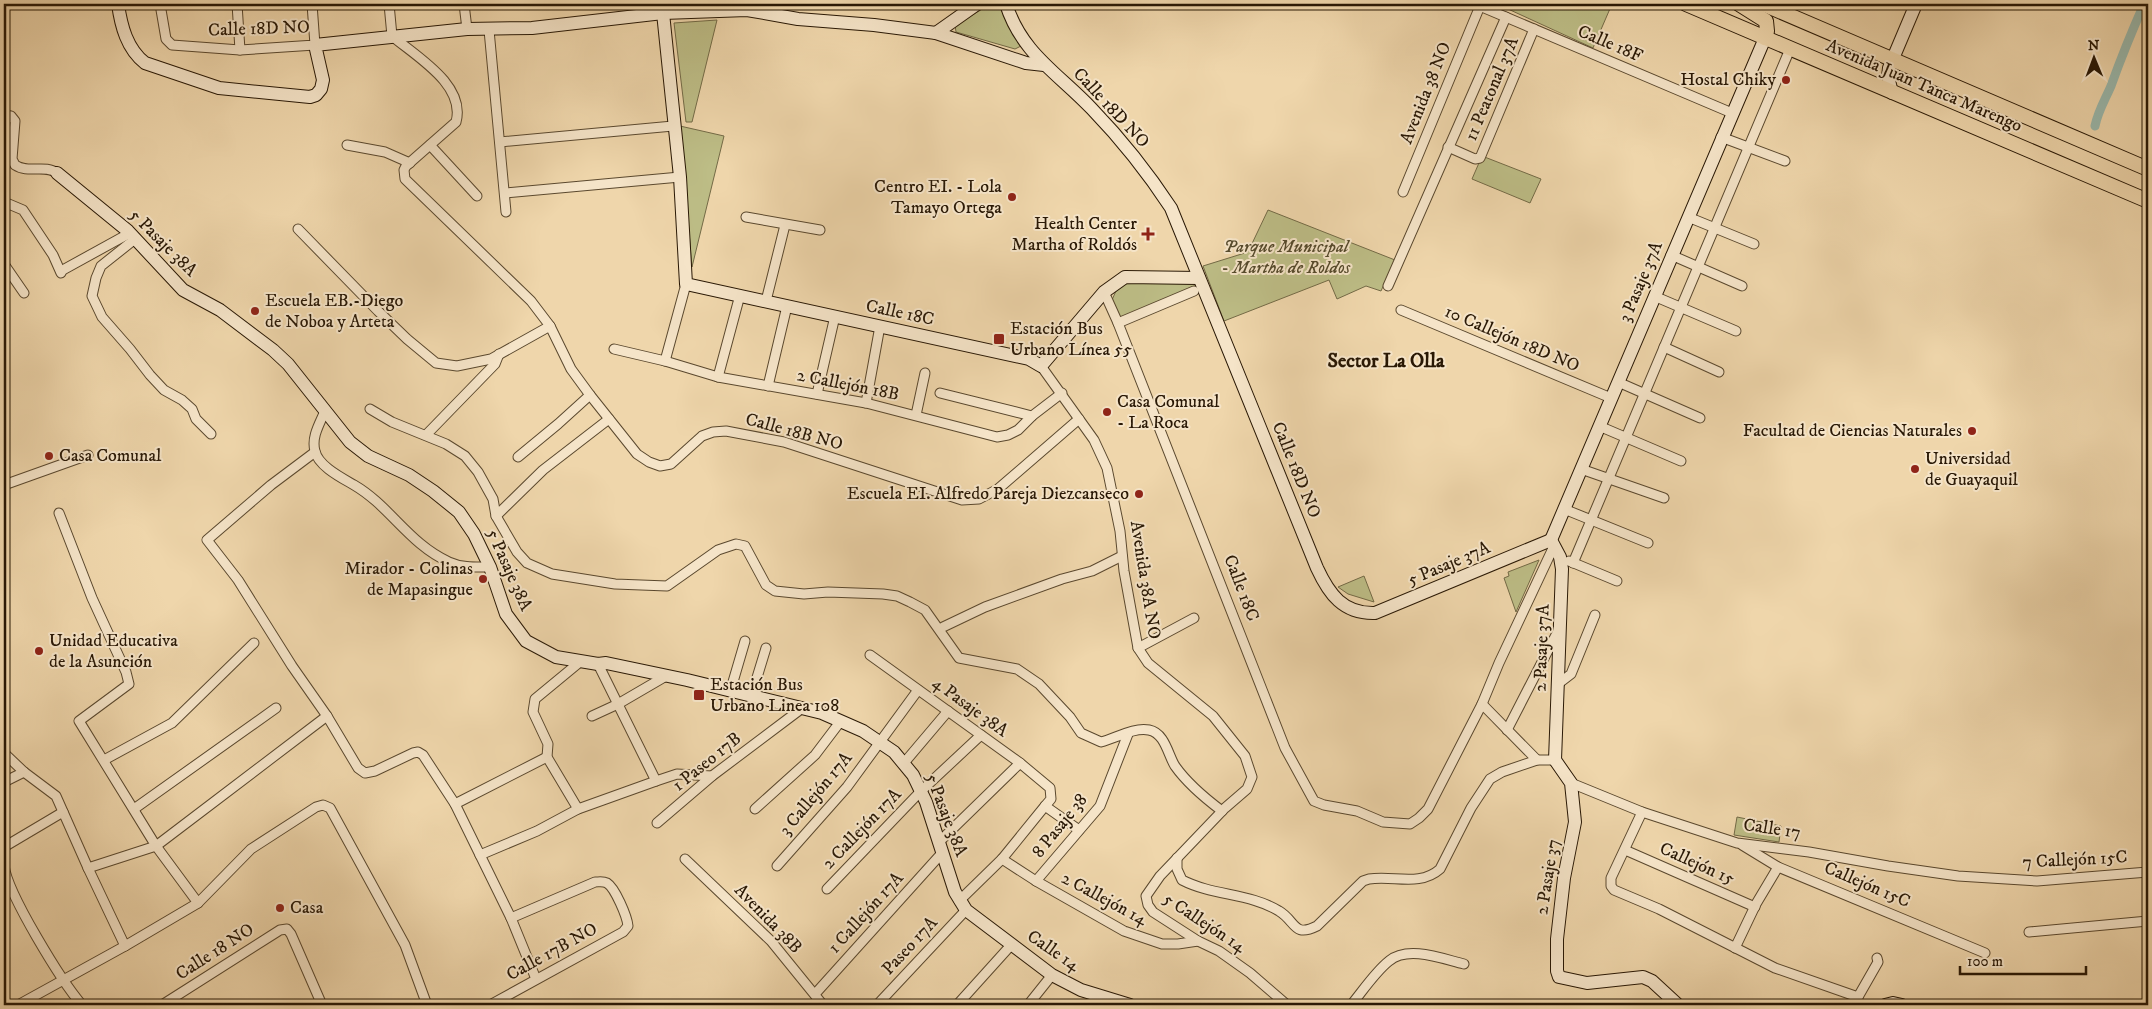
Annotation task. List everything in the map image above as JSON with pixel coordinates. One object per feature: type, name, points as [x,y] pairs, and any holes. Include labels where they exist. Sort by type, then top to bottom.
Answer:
[{"type":"main road","name":"Avenida Juan Tanca Marengo","points":[[1686,4],[2148,201]]},
{"type":"main road","points":[[1739,4],[1766,21],[1767,30],[1765,38]]},
{"type":"main road","name":"Avenida Juan Tanca Marengo","points":[[1763,4],[2148,169]]},
{"type":"street","points":[[118,4],[121,24],[130,46],[136,56],[145,63],[219,88],[310,97],[316,95],[321,89],[323,80],[315,44],[312,4]]},
{"type":"street","name":"Calle 18D NO","points":[[160,4],[166,39],[172,45],[240,50],[468,29],[532,28],[663,13],[747,10],[798,19],[874,25],[936,33],[1026,63],[1044,65],[1095,111],[1158,188],[1171,208],[1326,588],[1333,598],[1360,611]]},
{"type":"street","points":[[237,4],[240,50]]},
{"type":"street","points":[[347,145],[385,152],[410,163],[456,122],[459,112],[455,96],[448,84],[392,36],[389,4]]},
{"type":"street","points":[[464,4],[468,29]]},
{"type":"street","points":[[936,33],[977,4]]},
{"type":"street","points":[[1006,4],[1019,33],[1044,65]]},
{"type":"street","points":[[1892,93],[1888,76],[1892,60],[1916,4]]},
{"type":"street","name":"Calle 18F","points":[[1478,5],[1732,113]]},
{"type":"street","name":"Avenida 38 NO","points":[[1403,192],[1478,5]]},
{"type":"street","points":[[663,13],[673,126],[680,177],[686,284],[665,361]]},
{"type":"street","points":[[1388,286],[1506,17]]},
{"type":"street","name":"11 Peatonal 37A","points":[[1448,147],[1478,160],[1484,150],[1534,29]]},
{"type":"street","points":[[489,30],[506,212]]},
{"type":"street","name":"3 Pasaje 37A","points":[[1555,547],[1564,509],[1721,137],[1765,38]]},
{"type":"street","points":[[1573,563],[1790,49]]},
{"type":"street","points":[[4,115],[9,115],[15,121],[12,159],[15,165],[24,169],[47,169],[57,173]]},
{"type":"street","points":[[500,142],[673,126]]},
{"type":"street","points":[[1721,137],[1785,161]]},
{"type":"street","points":[[430,145],[477,196]]},
{"type":"street","name":"Calle 18B NO","points":[[410,163],[404,170],[408,184],[531,301],[550,326],[572,369],[590,395],[637,454],[648,462],[660,466],[671,464],[702,436],[713,432],[726,431],[784,442],[962,500],[979,499],[998,489],[1079,419]]},
{"type":"street","name":"5 Pasaje 38A","points":[[57,173],[133,236],[182,290],[220,310],[273,350],[288,364],[350,442],[368,456],[409,475],[459,512],[474,534],[490,567],[506,614],[526,641],[556,657],[598,664],[606,663],[822,713],[863,731],[894,752],[913,775],[962,905]]},
{"type":"street","points":[[505,193],[680,177]]},
{"type":"street","points":[[4,202],[23,210],[53,255],[61,272],[133,236]]},
{"type":"street","points":[[746,217],[820,230]]},
{"type":"street","points":[[1688,217],[1754,244]]},
{"type":"street","points":[[766,301],[785,225]]},
{"type":"street","points":[[298,229],[378,312],[436,363],[457,366],[491,359],[550,326]]},
{"type":"street","points":[[133,236],[102,266],[96,278],[92,296],[102,317],[150,375],[164,390],[182,400],[192,409],[196,419],[211,434]]},
{"type":"street","points":[[1672,255],[1742,286]]},
{"type":"street","points":[[4,264],[24,293]]},
{"type":"street","points":[[1041,366],[1104,292],[1124,277],[1199,278]]},
{"type":"street","name":"Calle 18C","points":[[686,284],[1029,359],[1041,366],[1079,419]]},
{"type":"street","points":[[1118,324],[1194,291]]},
{"type":"street","name":"Calle 18C","points":[[1104,292],[1285,748],[1314,801],[1324,805],[1357,811],[1383,822],[1410,824],[1428,809],[1482,704]]},
{"type":"street","points":[[718,377],[740,296]]},
{"type":"street","points":[[1654,296],[1736,331]]},
{"type":"street","points":[[768,386],[787,306]]},
{"type":"street","name":"10 Callejón 18D NO","points":[[1401,310],[1611,398]]},
{"type":"street","points":[[816,394],[835,316]]},
{"type":"street","points":[[866,403],[880,326]]},
{"type":"street","points":[[1664,347],[1719,372]]},
{"type":"street","name":"2 Callejón 18B","points":[[614,349],[665,361],[718,377],[866,403],[996,436],[1008,435],[1018,430],[1032,416],[1062,393]]},
{"type":"street","points":[[426,435],[495,364],[499,354]]},
{"type":"street","points":[[916,415],[925,373]]},
{"type":"street","points":[[1618,382],[1700,418]]},
{"type":"street","points":[[940,393],[1032,416]]},
{"type":"street","points":[[518,457],[590,395]]},
{"type":"street","points":[[370,409],[392,422],[446,444],[465,456],[478,472],[493,499],[496,516],[517,552],[527,563],[552,574],[615,584],[667,586],[718,550],[736,544],[745,546],[766,585],[775,592],[804,594],[828,592],[897,596],[925,610],[959,658],[1016,669],[1035,681],[1070,717],[1081,732],[1101,742],[1139,729],[1152,731],[1166,744],[1175,766],[1222,812]]},
{"type":"street","points":[[325,411],[314,441],[315,452],[331,471],[368,494],[415,542],[448,562],[462,566],[490,567]]},
{"type":"street","points":[[496,516],[543,470],[609,419]]},
{"type":"street","name":"Avenida 38A NO","points":[[1079,419],[1094,440],[1107,468],[1120,531],[1122,556],[1138,648],[1148,663],[1213,716],[1245,756],[1252,777],[1247,790],[1222,812],[1177,858]]},
{"type":"street","points":[[1599,426],[1681,462]]},
{"type":"street","points":[[315,452],[271,484],[207,540],[238,580],[292,666],[327,716],[358,768],[365,773],[375,771],[418,752],[423,754],[455,804],[511,918],[536,979]]},
{"type":"street","points":[[4,485],[88,455]]},
{"type":"street","points":[[1581,468],[1664,498]]},
{"type":"street","points":[[1564,509],[1648,543]]},
{"type":"street","points":[[59,513],[92,598],[126,672],[129,684],[79,721],[156,846],[198,903]]},
{"type":"street","points":[[1537,760],[1482,704],[1499,664],[1555,547],[1573,563],[1617,581]]},
{"type":"street","name":"5 Pasaje 37A","points":[[1360,611],[1375,613],[1555,547]]},
{"type":"street","name":"2 Pasaje 37A","points":[[1555,547],[1562,569],[1555,760]]},
{"type":"street","points":[[943,627],[985,607],[1062,579],[1092,571],[1122,556]]},
{"type":"street","points":[[1558,684],[1571,674],[1595,615]]},
{"type":"street","points":[[1138,648],[1194,618]]},
{"type":"street","points":[[1507,730],[1560,626]]},
{"type":"street","points":[[730,692],[745,641]]},
{"type":"street","points":[[104,760],[172,723],[254,643]]},
{"type":"street","points":[[751,697],[766,648]]},
{"type":"street","name":"4 Pasaje 38A","points":[[870,655],[1020,763],[1050,788],[1051,799],[1045,806]]},
{"type":"street","points":[[578,809],[547,757],[548,744],[532,712],[535,699],[581,661]]},
{"type":"street","points":[[598,664],[656,781]]},
{"type":"street","points":[[592,716],[618,704],[666,676]]},
{"type":"street","name":"3 Callejón 17A","points":[[777,866],[847,787],[878,742],[918,690]]},
{"type":"street","points":[[134,809],[276,708]]},
{"type":"street","name":"1 Paseo 17B","points":[[657,823],[712,776],[801,709]]},
{"type":"street","points":[[904,763],[948,711]]},
{"type":"street","points":[[88,868],[156,846],[327,716]]},
{"type":"street","points":[[755,809],[815,755],[840,722]]},
{"type":"street","name":"8 Pasaje 38","points":[[1036,881],[1100,806],[1128,734]]},
{"type":"street","name":"2 Callejón 17A","points":[[827,889],[920,792],[981,735]]},
{"type":"street","points":[[4,753],[24,772],[56,796],[125,946]]},
{"type":"street","points":[[455,804],[547,757]]},
{"type":"street","points":[[1177,858],[1182,880],[1205,890],[1260,903],[1280,911],[1296,928],[1302,931],[1309,930],[1317,926],[1369,878],[1418,879],[1433,875],[1440,869],[1474,802],[1490,779],[1502,772],[1537,760],[1555,760],[1571,783]]},
{"type":"street","name":"1 Callejón 17A","points":[[815,994],[941,848],[1020,763]]},
{"type":"street","points":[[4,782],[24,772]]},
{"type":"street","points":[[480,855],[537,831],[578,809],[656,781],[677,774],[712,776]]},
{"type":"street","name":"Calle 17","points":[[1571,783],[1642,812],[1737,843],[1810,852],[1958,876],[2004,879]]},
{"type":"street","name":"2 Pasaje 37","points":[[1571,783],[1574,822],[1564,878],[1557,939],[1557,971],[1559,977],[1588,983],[1643,977],[1652,981],[1678,1005]]},
{"type":"street","points":[[18,1005],[198,903],[251,849],[316,807],[323,805],[330,808],[405,945],[427,1005]]},
{"type":"street","points":[[1045,806],[1079,830]]},
{"type":"street","name":"Paseo 17A","points":[[877,1005],[1045,806]]},
{"type":"street","points":[[4,847],[63,812]]},
{"type":"street","points":[[1642,812],[1611,878],[1611,886],[1614,890],[1658,909],[1775,968],[1857,1001],[1878,962],[1877,958]]},
{"type":"street","name":"Callejón 15C","points":[[1737,843],[1778,867],[1986,953]]},
{"type":"street","name":"Callejón 15","points":[[1625,850],[1755,907]]},
{"type":"street","name":"Avenida 38B","points":[[685,858],[771,941],[823,1005]]},
{"type":"street","name":"5 Callejón 14","points":[[1177,858],[1146,896],[1148,905],[1153,912],[1198,941],[1219,951],[1250,973],[1287,1005]]},
{"type":"street","name":"2 Callejón 14","points":[[1002,859],[1036,881],[1124,931],[1143,939],[1162,944],[1198,941]]},
{"type":"street","points":[[4,865],[22,908],[82,1005]]},
{"type":"street","points":[[1735,948],[1755,907],[1778,867]]},
{"type":"street","name":"7 Callejón 15C","points":[[2004,879],[2037,881],[2148,872]]},
{"type":"street","name":"Calle 17B NO","points":[[490,1005],[624,932],[628,926],[627,919],[612,887],[605,882],[595,882],[511,918]]},
{"type":"street","name":"Calle 14","points":[[962,905],[1052,975],[1082,990],[1121,1004]]},
{"type":"street","points":[[2029,932],[2148,921]]},
{"type":"street","name":"Calle 18 NO","points":[[162,1005],[280,930],[287,929],[291,934],[322,1005]]},
{"type":"street","points":[[957,1005],[1012,944]]},
{"type":"street","points":[[1351,1005],[1389,961],[1401,955],[1428,956],[1464,964]]},
{"type":"street","points":[[1028,1005],[1052,975]]},
{"type":"street","points":[[1885,1005],[1893,1003],[1902,1005]]},
{"type":"green space","points":[[991,4],[999,6],[1021,46],[1015,49],[956,32],[955,25]]},
{"type":"green space","points":[[1510,4],[1612,4],[1593,48],[1508,9]]},
{"type":"green space","points":[[717,20],[692,122],[686,122],[674,23]]},
{"type":"green space","points":[[680,126],[724,136],[692,267]]},
{"type":"green space","points":[[1482,156],[1541,179],[1530,203],[1472,179]]},
{"type":"green space","name":"Parque Municipal - Martha de Roldos","points":[[1268,210],[1395,260],[1381,291],[1366,286],[1337,299],[1329,280],[1224,321],[1203,266],[1248,252]]},
{"type":"green space","points":[[1193,281],[1197,289],[1120,321],[1112,300],[1119,284]]},
{"type":"green space","points":[[1539,560],[1516,612],[1504,578],[1509,576],[1508,572]]},
{"type":"green space","points":[[1364,576],[1374,602],[1348,594],[1338,587]]},
{"type":"green space","points":[[1737,817],[1781,826],[1779,842],[1734,835]]},
{"type":"waterway","points":[[1499,9],[1501,4]]},
{"type":"waterway","points":[[2095,126],[2144,4]]},
{"type":"place","name":"Hostal Chiky","points":[[1786,80]]},
{"type":"place","name":"Centro EI. - Lola Tamayo Ortega","points":[[1012,197]]},
{"type":"place","name":"Health Center Martha of Roldós","points":[[1148,234]]},
{"type":"place","name":"Escuela EB.-Diego de Noboa y Arteta","points":[[255,311]]},
{"type":"place","name":"Estación Bus Urbano Línea 55","points":[[999,339]]},
{"type":"place","name":"Casa Comunal - La Roca","points":[[1107,412]]},
{"type":"place","name":"Facultad de Ciencias Naturales","points":[[1972,431]]},
{"type":"place","name":"Casa Comunal","points":[[49,456]]},
{"type":"place","name":"Universidad de Guayaquil","points":[[1915,469]]},
{"type":"place","name":"Escuela EI. Alfredo Pareja Diezcanseco","points":[[1139,494]]},
{"type":"place","name":"Mirador - Colinas de Mapasingue","points":[[483,579]]},
{"type":"place","name":"Unidad Educativa de la Asunción","points":[[39,651]]},
{"type":"place","name":"Estación Bus Urbano Linea 108","points":[[699,695]]},
{"type":"place","name":"Casa","points":[[280,908]]},
{"type":"district","name":"Sector La Olla","points":[[1386,361]]}]
